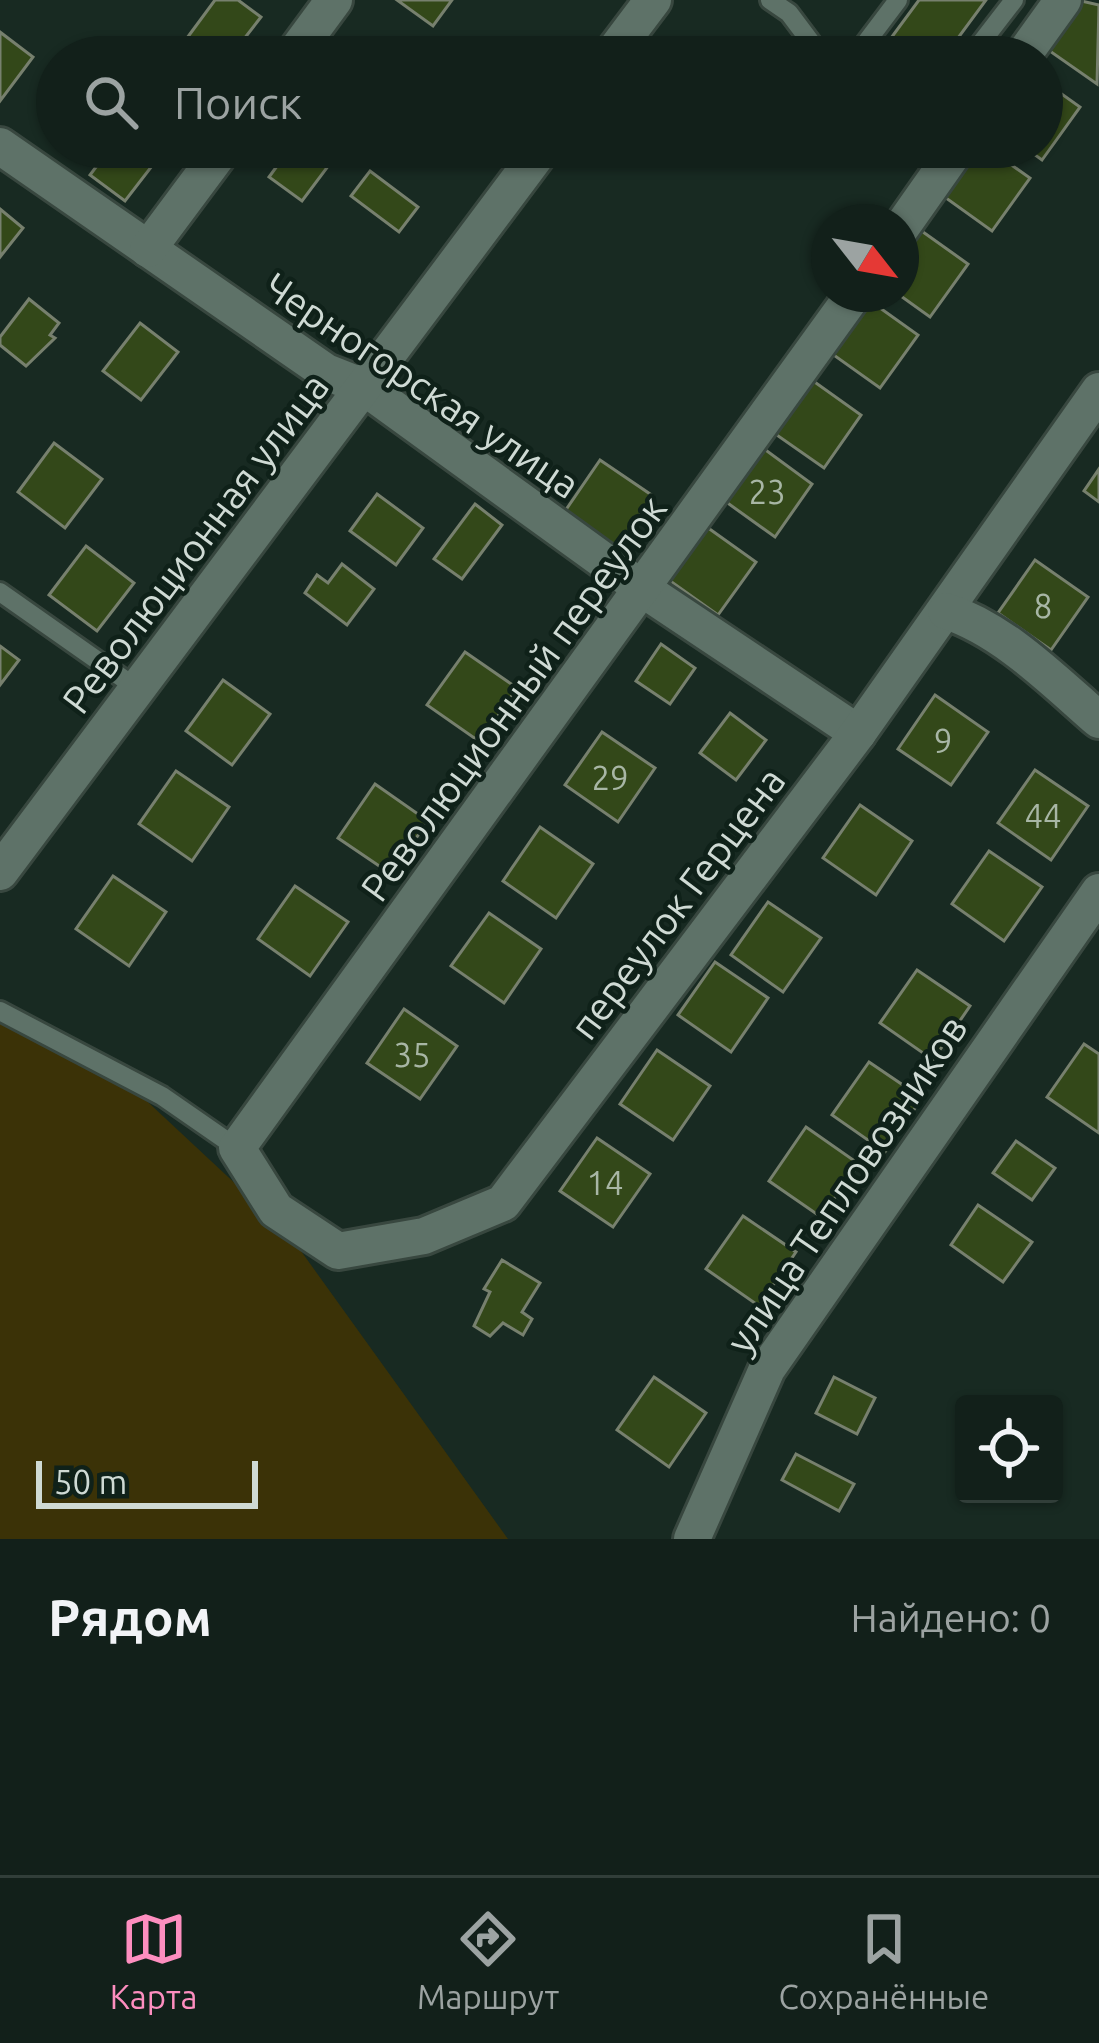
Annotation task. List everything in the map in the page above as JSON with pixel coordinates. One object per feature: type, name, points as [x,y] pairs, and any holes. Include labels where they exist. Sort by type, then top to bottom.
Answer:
[{"type":"street","points":[[307,36],[334,0]]},
{"type":"street","points":[[626,36],[653,0]]},
{"type":"street","points":[[1037,36],[1063,0]]},
{"type":"street","name":"Черногорская улица","points":[[0,146],[326,372],[364,388],[644,590],[858,733]]},
{"type":"street","points":[[148,249],[208,168]]},
{"type":"street","name":"Революционная улица","points":[[0,872],[527,168]]},
{"type":"street","points":[[918,204],[943,168]]},
{"type":"street","name":"Революционный переулок","points":[[237,1148],[841,312]]},
{"type":"street","name":"переулок Герцена","points":[[237,1148],[276,1210],[338,1251],[424,1236],[503,1203],[858,733],[1099,391]]},
{"type":"street","points":[[946,611],[966,617],[1034,663],[1099,720]]},
{"type":"street","name":"улица Тепловозников","points":[[692,1539],[766,1370],[1099,892]]},
{"type":"lane","points":[[770,0],[796,7],[811,36]]},
{"type":"lane","points":[[871,36],[898,0]]},
{"type":"lane","points":[[986,36],[1014,0]]},
{"type":"lane","points":[[0,592],[139,689]]},
{"type":"lane","points":[[0,1011],[162,1096],[237,1148]]},
{"type":"shaded area","points":[[0,1019],[135,1090],[288,1233],[508,1539],[0,1539]]},
{"type":"building","points":[[215,0],[238,0],[261,17],[246,36],[188,36]]},
{"type":"building","points":[[397,0],[452,0],[433,26]]},
{"type":"building","points":[[919,0],[986,0],[959,36],[892,36]]},
{"type":"building","points":[[1077,0],[1099,5],[1097,84],[1063,60],[1063,36],[1052,36]]},
{"type":"building","points":[[0,32],[33,57],[0,101]]},
{"type":"building","points":[[1063,95],[1080,107],[1063,131]]},
{"type":"building","points":[[95,168],[150,168],[125,201],[90,175]]},
{"type":"building","points":[[276,168],[327,168],[302,201],[269,177]]},
{"type":"building","points":[[957,168],[1016,168],[1030,178],[992,231],[939,193]]},
{"type":"building","points":[[370,171],[418,207],[399,232],[351,196]]},
{"type":"building","points":[[0,209],[23,228],[0,257]]},
{"type":"building","points":[[919,229],[968,264],[930,317],[919,309]]},
{"type":"building","points":[[29,299],[59,323],[50,335],[55,338],[26,366],[0,345],[0,337]]},
{"type":"building","points":[[856,312],[886,312],[918,335],[880,388],[828,351]]},
{"type":"building","points":[[140,323],[178,352],[141,400],[103,371]]},
{"type":"building","points":[[809,378],[861,415],[824,468],[771,431]]},
{"type":"building","points":[[54,443],[102,479],[65,528],[18,492]]},
{"type":"building","points":[[760,446],[812,484],[775,537],[722,499]]},
{"type":"building","points":[[600,460],[653,496],[616,550],[563,514]]},
{"type":"building","points":[[1099,469],[1099,502],[1084,491]]},
{"type":"building","points":[[377,494],[423,528],[396,565],[350,531]]},
{"type":"building","points":[[475,504],[502,525],[462,579],[434,559]]},
{"type":"building","points":[[704,525],[756,562],[718,615],[666,578]]},
{"type":"building","points":[[86,546],[134,583],[97,631],[49,595]]},
{"type":"building","points":[[1035,560],[1088,597],[1051,650],[998,613]]},
{"type":"building","points":[[342,564],[374,589],[347,625],[305,593],[317,575],[328,583]]},
{"type":"building","points":[[661,644],[695,668],[670,704],[636,681]]},
{"type":"building","points":[[0,646],[19,660],[0,685]]},
{"type":"building","points":[[465,652],[517,688],[480,742],[427,705]]},
{"type":"building","points":[[223,680],[270,714],[232,765],[186,731]]},
{"type":"building","points":[[935,695],[988,732],[951,785],[898,749]]},
{"type":"building","points":[[730,713],[766,740],[736,780],[700,753]]},
{"type":"building","points":[[602,732],[655,768],[618,822],[565,785]]},
{"type":"building","points":[[1035,770],[1088,806],[1051,860],[998,823]]},
{"type":"building","points":[[176,771],[229,807],[192,861],[139,824]]},
{"type":"building","points":[[375,784],[428,821],[391,874],[338,838]]},
{"type":"building","points":[[860,805],[912,841],[876,895],[823,858]]},
{"type":"building","points":[[540,827],[593,864],[556,918],[503,881]]},
{"type":"building","points":[[989,851],[1042,887],[1004,941],[952,904]]},
{"type":"building","points":[[113,876],[166,912],[129,966],[76,929]]},
{"type":"building","points":[[295,886],[348,922],[310,976],[258,939]]},
{"type":"building","points":[[768,902],[821,938],[783,992],[731,955]]},
{"type":"building","points":[[489,913],[541,949],[504,1003],[451,966]]},
{"type":"building","points":[[715,962],[768,998],[731,1052],[678,1015]]},
{"type":"building","points":[[917,970],[970,1006],[933,1060],[880,1023]]},
{"type":"building","points":[[404,1009],[457,1046],[420,1099],[367,1063]]},
{"type":"building","points":[[1084,1044],[1099,1054],[1099,1133],[1047,1097]]},
{"type":"building","points":[[657,1050],[710,1086],[673,1140],[620,1104]]},
{"type":"building","points":[[869,1062],[922,1098],[885,1152],[832,1115]]},
{"type":"building","points":[[806,1127],[859,1164],[821,1217],[769,1181]]},
{"type":"building","points":[[597,1138],[650,1174],[613,1227],[560,1191]]},
{"type":"building","points":[[1016,1141],[1055,1168],[1032,1200],[993,1173]]},
{"type":"building","points":[[978,1205],[1032,1242],[1003,1282],[951,1245]]},
{"type":"building","points":[[743,1216],[796,1252],[759,1306],[706,1269]]},
{"type":"building","points":[[502,1260],[540,1283],[522,1312],[532,1319],[523,1335],[503,1323],[490,1336],[474,1326],[490,1292],[484,1289]]},
{"type":"building","points":[[654,1377],[706,1413],[669,1467],[617,1430]]},
{"type":"building","points":[[834,1377],[875,1398],[857,1434],[816,1413]]},
{"type":"building","points":[[796,1454],[854,1484],[839,1511],[782,1480]]}]
